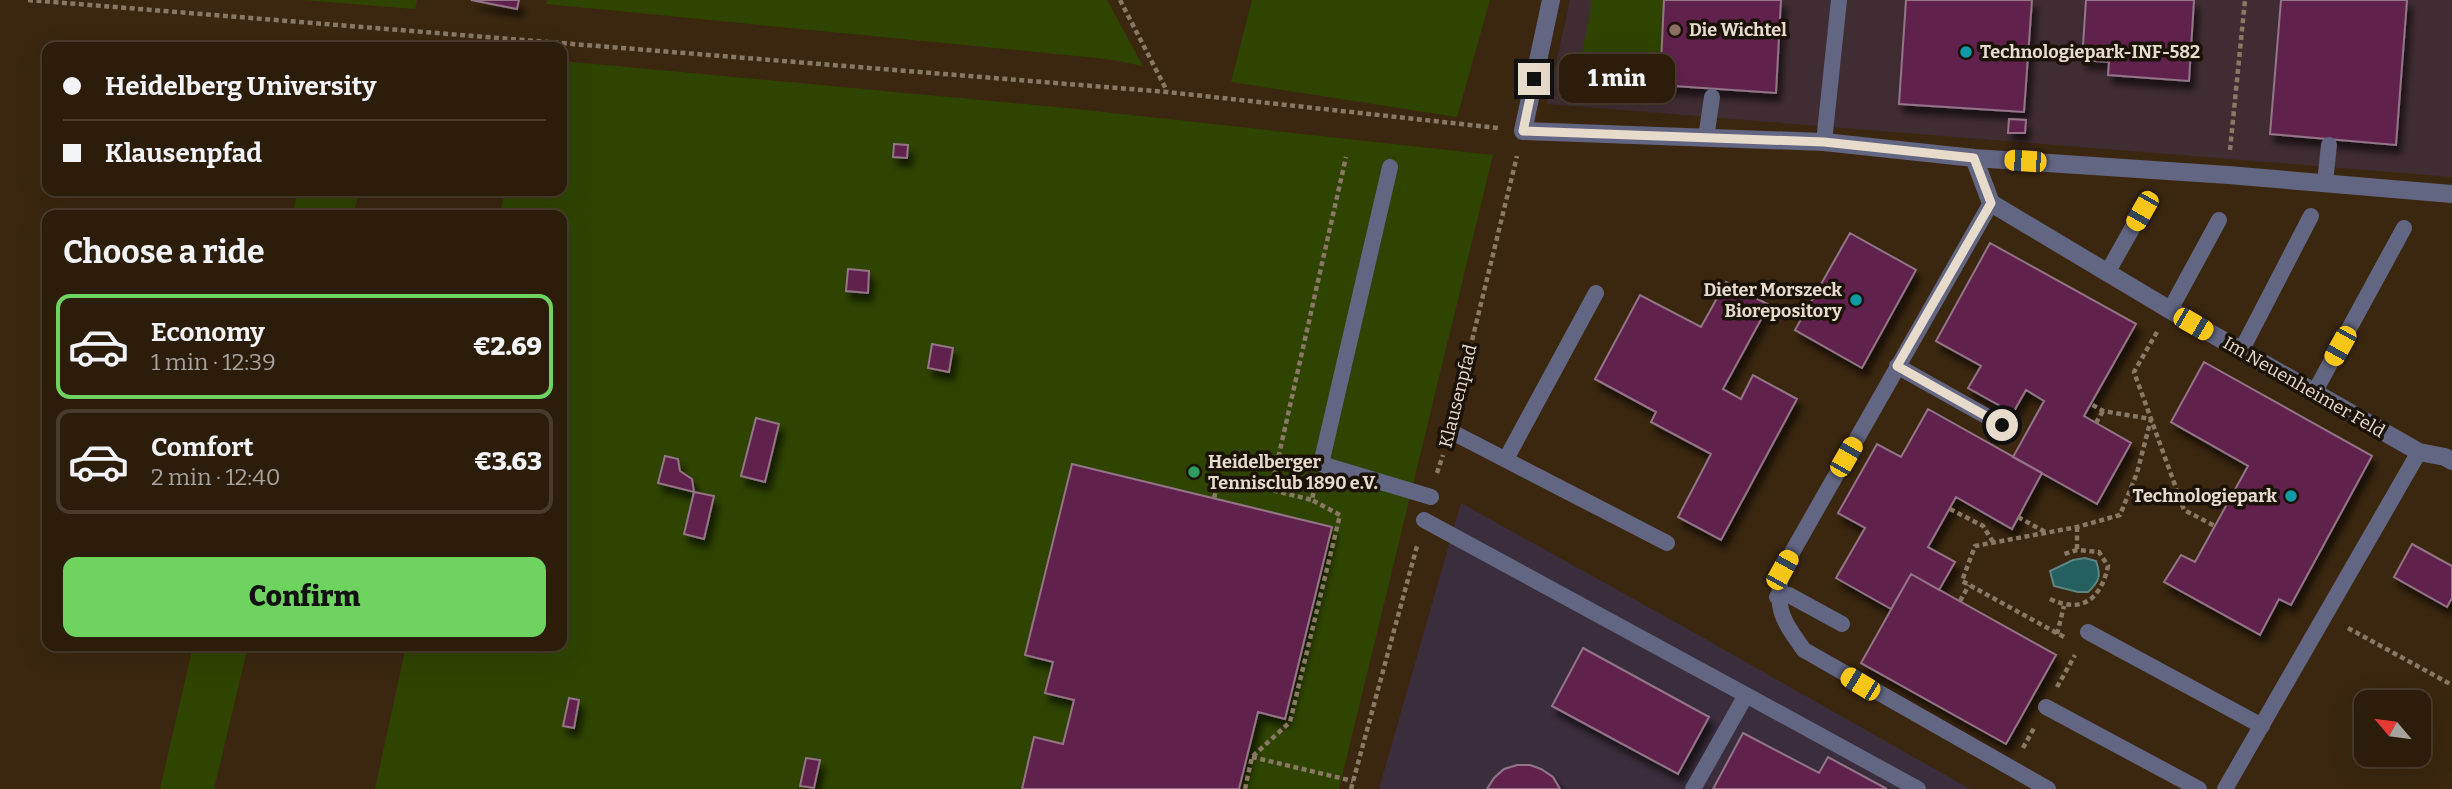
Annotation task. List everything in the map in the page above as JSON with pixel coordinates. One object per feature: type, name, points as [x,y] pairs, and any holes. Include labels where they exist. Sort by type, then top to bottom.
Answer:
[{"type":"street","points":[[1551,0],[1523,131],[1824,142],[1974,158],[2325,182],[2452,194]]},
{"type":"street","points":[[1974,158],[1991,203]]},
{"type":"street","name":"Im Neuenheimer Feld","points":[[1991,203],[2170,310],[2419,453],[2450,454]]},
{"type":"lane","points":[[1824,142],[1839,0]]},
{"type":"lane","points":[[1706,138],[1712,97]]},
{"type":"lane","points":[[2325,182],[2329,145]]},
{"type":"lane","points":[[1390,167],[1321,464],[1431,497]]},
{"type":"lane","points":[[1991,203],[1782,570],[1777,597],[1786,624],[1804,650],[2048,789]]},
{"type":"lane","points":[[2107,273],[2142,211]]},
{"type":"lane","points":[[2241,351],[2311,216]]},
{"type":"lane","points":[[2170,310],[2220,220]]},
{"type":"lane","points":[[2314,393],[2404,228]]},
{"type":"lane","points":[[1506,459],[1596,293]]},
{"type":"lane","points":[[1897,366],[2002,425]]},
{"type":"lane","points":[[1450,431],[1667,543]]},
{"type":"lane","points":[[2225,789],[2419,453]]},
{"type":"lane","points":[[1424,520],[1919,789]]},
{"type":"lane","points":[[1777,597],[1789,595],[1842,624]]},
{"type":"lane","points":[[2085,639],[2262,726]]},
{"type":"lane","points":[[1693,789],[1746,695]]},
{"type":"lane","points":[[2046,707],[2199,789]]},
{"type":"path","points":[[28,0],[548,42]]},
{"type":"path","points":[[1120,0],[1167,92]]},
{"type":"path","points":[[2228,175],[2245,0]]},
{"type":"path","points":[[567,44],[1167,92],[1523,131]]},
{"type":"path","name":"Klausenpfad","points":[[1431,497],[1450,431],[1523,131]]},
{"type":"path","points":[[1271,490],[1346,158]]},
{"type":"path","points":[[2170,310],[2134,372],[2184,510],[2215,526]]},
{"type":"path","points":[[2091,404],[2103,411],[2151,419]]},
{"type":"path","points":[[2096,423],[2103,411]]},
{"type":"path","points":[[2069,640],[1962,581],[1975,546],[2077,527],[2120,515],[2137,473],[2151,419]]},
{"type":"path","points":[[1312,500],[1321,464]]},
{"type":"path","points":[[1214,498],[1220,477],[1312,500],[1340,515],[1290,722],[1252,757],[1245,789]]},
{"type":"path","points":[[1950,509],[1983,526],[1993,542]]},
{"type":"path","points":[[2018,517],[2048,533]]},
{"type":"path","points":[[1351,789],[1424,520]]},
{"type":"path","points":[[2077,527],[2077,550]]},
{"type":"path","points":[[2050,599],[2064,606],[2088,602],[2104,587],[2108,566],[2099,552],[2077,550],[2064,554]]},
{"type":"path","points":[[1960,601],[1969,586]]},
{"type":"path","points":[[2057,634],[2064,606]]},
{"type":"path","points":[[2326,616],[2452,685]]},
{"type":"path","points":[[2011,768],[2085,639]]},
{"type":"path","points":[[1252,757],[1353,782]]},
{"type":"shaded area","points":[[1570,0],[2452,0],[2452,177],[1547,104]]},
{"type":"shaded area","points":[[1461,503],[1684,627],[1970,789],[1379,789]]},
{"type":"green space","points":[[302,0],[417,0],[415,9]]},
{"type":"green space","points":[[547,0],[1107,0],[1143,66],[1107,59],[546,4]]},
{"type":"green space","points":[[1252,0],[1490,0],[1457,117],[1231,82]]},
{"type":"green space","points":[[1592,0],[1664,0],[1660,85],[1578,77]]},
{"type":"green space","points":[[567,61],[1067,108],[1493,155],[1339,789],[375,789],[405,651],[567,651],[567,210],[501,210],[504,196],[567,196]]},
{"type":"green space","points":[[297,196],[358,196],[354,210],[293,210]]},
{"type":"green space","points":[[192,651],[247,651],[214,789],[160,789]]},
{"type":"water","points":[[2085,558],[2096,561],[2099,570],[2097,581],[2088,592],[2054,586],[2050,571],[2073,560]]},
{"type":"building","points":[[471,0],[519,0],[517,9]]},
{"type":"building","points":[[1664,0],[1781,0],[1776,93],[1660,85]]},
{"type":"building","name":"Technologiepark-INF-582","points":[[1906,0],[2032,0],[2024,112],[1899,104]]},
{"type":"building","points":[[2086,0],[2194,0],[2189,81],[2108,75],[2109,62],[2082,60]]},
{"type":"building","points":[[2281,0],[2407,0],[2396,145],[2270,134]]},
{"type":"building","points":[[2009,119],[2026,120],[2025,133],[2008,133]]},
{"type":"building","points":[[894,144],[908,145],[907,158],[893,157]]},
{"type":"building","name":"Dieter Morszeck Biorepository","points":[[1850,233],[1916,270],[1862,368],[1795,330]]},
{"type":"building","points":[[1990,243],[2136,324],[2084,416],[2131,443],[2097,504],[2013,457],[2044,401],[2026,390],[2013,413],[1968,388],[1981,366],[1936,341]]},
{"type":"building","points":[[848,269],[869,271],[868,293],[846,291]]},
{"type":"building","points":[[1726,282],[1769,305],[1723,389],[1741,399],[1753,375],[1797,399],[1721,540],[1678,517],[1711,454],[1651,422],[1656,412],[1595,379],[1640,295],[1701,327]]},
{"type":"building","points":[[932,344],[953,348],[949,372],[928,368]]},
{"type":"building","name":"Technologiepark","points":[[2204,362],[2372,456],[2291,605],[2279,599],[2260,635],[2164,582],[2181,555],[2195,562],[2248,466],[2171,422]]},
{"type":"building","points":[[1928,409],[2042,473],[2012,529],[1956,497],[1928,547],[1955,562],[1939,590],[1911,574],[1891,609],[1836,578],[1865,528],[1838,513],[1877,444],[1901,457]]},
{"type":"building","points":[[756,418],[779,424],[765,482],[741,476]]},
{"type":"building","points":[[665,456],[678,459],[680,471],[692,479],[694,492],[658,483]]},
{"type":"building","points":[[1072,464],[1332,527],[1285,719],[1258,712],[1239,789],[1022,789],[1034,737],[1063,744],[1074,700],[1045,693],[1053,662],[1025,655]]},
{"type":"building","points":[[694,492],[714,496],[704,539],[684,534]]},
{"type":"building","points":[[2412,544],[2452,566],[2452,598],[2447,607],[2394,577]]},
{"type":"building","points":[[1911,574],[2056,655],[2006,744],[1861,663]]},
{"type":"building","points":[[1583,648],[1709,717],[1678,774],[1552,706]]},
{"type":"building","points":[[569,698],[579,700],[574,728],[563,726]]},
{"type":"building","points":[[1743,733],[1819,773],[1828,757],[1887,789],[1713,789]]},
{"type":"building","points":[[806,758],[820,760],[814,788],[800,786]]},
{"type":"building","points":[[1530,765],[1541,769],[1553,777],[1560,789],[1487,789],[1504,769]]},
{"type":"place","name":"Die Wichtel","points":[[1675,30]]},
{"type":"place","name":"Technologiepark-INF-582","points":[[1966,52]]},
{"type":"place","name":"Dieter Morszeck Biorepository","points":[[1856,300]]},
{"type":"place","name":"Heidelberger Tennisclub 1890 e.V.","points":[[1194,472]]},
{"type":"place","name":"Technologiepark","points":[[2291,496]]},
{"type":"route","points":[[1534,79],[1523,131],[1824,142],[1974,158],[1991,203],[1897,366],[2002,425]]}]
